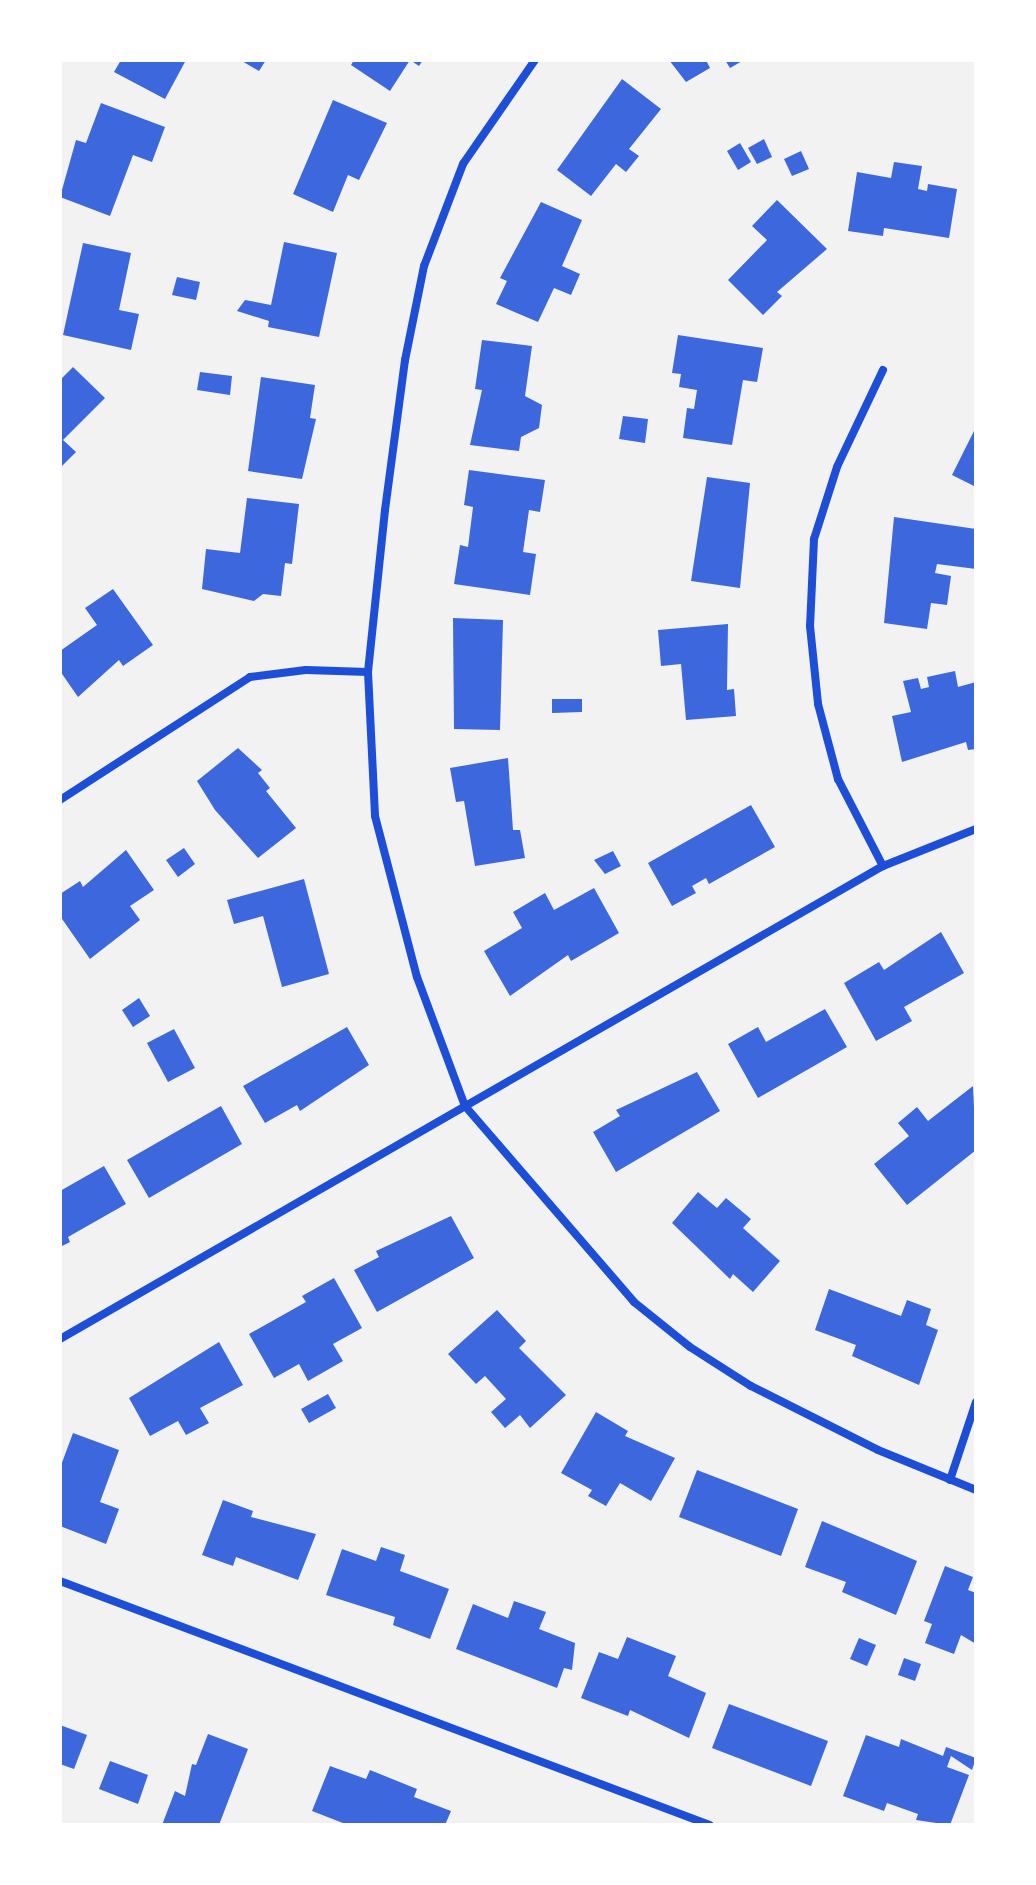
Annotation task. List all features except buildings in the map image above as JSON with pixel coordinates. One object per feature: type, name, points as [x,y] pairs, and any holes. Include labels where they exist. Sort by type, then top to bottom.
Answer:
[{"type":"street","points":[[535,60],[463,164],[424,266],[405,360],[368,672],[375,816],[417,977],[465,1106],[634,1302],[690,1347],[806,1415],[976,1490]]},
{"type":"street","points":[[883,370],[837,467],[814,539],[810,626],[818,704],[838,779],[883,866]]},
{"type":"street","points":[[60,800],[250,677],[306,670],[368,672]]},
{"type":"street","points":[[60,1339],[883,866],[976,829]]},
{"type":"street","points":[[950,1480],[976,1402]]},
{"type":"street","points":[[60,1581],[710,1825]]}]
